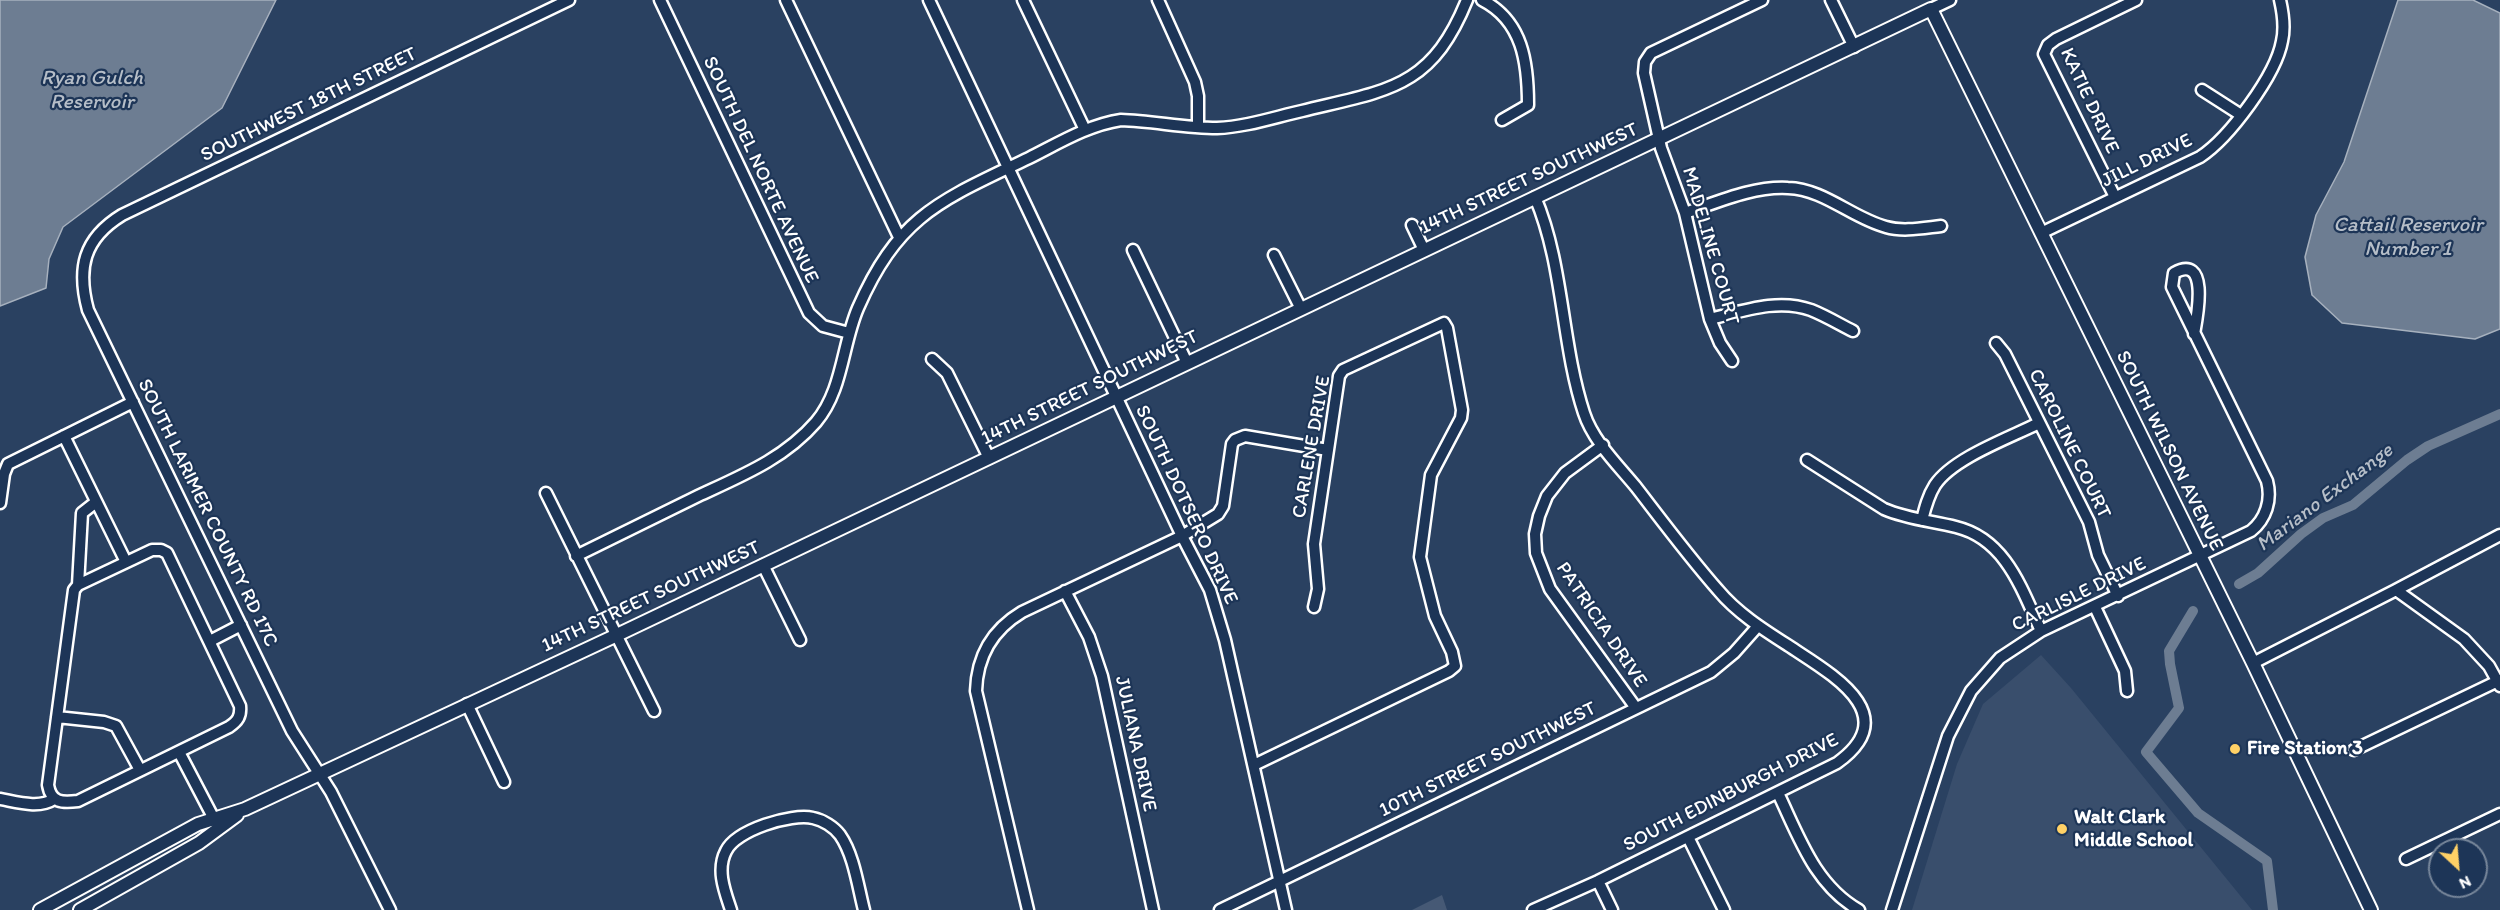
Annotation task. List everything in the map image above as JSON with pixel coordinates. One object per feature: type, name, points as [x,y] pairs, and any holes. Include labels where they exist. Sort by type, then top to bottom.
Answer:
[{"type":"main road","name":"14TH STREET SOUTHWEST","points":[[40,910],[198,824],[245,808],[617,635],[1854,47],[1931,5]]},
{"type":"main road","name":"SOUTH WILSON AVENUE","points":[[1931,5],[2253,663],[2371,910]]},
{"type":"main road","name":"14TH STREET SOUTHWEST","points":[[80,910],[199,843],[245,808]]},
{"type":"street","name":"SOUTHWEST 18TH STREET","points":[[84,262],[89,248],[99,234],[122,215],[569,0]]},
{"type":"street","name":"SOUTH DEL NORTE AVENUE","points":[[660,0],[808,313],[822,326],[849,333]]},
{"type":"street","points":[[786,0],[899,237]]},
{"type":"street","name":"SOUTH DOTSERO DRIVE","points":[[929,0],[1182,536],[1210,590],[1225,639],[1286,910]]},
{"type":"street","points":[[1023,0],[1085,130]]},
{"type":"street","points":[[1158,0],[1195,82],[1198,96],[1198,127]]},
{"type":"street","points":[[576,556],[765,464],[789,448],[816,422],[829,402],[849,333],[869,284],[882,260],[899,237],[939,203],[1085,130],[1121,120],[1198,127],[1232,127],[1370,94],[1394,86],[1426,65],[1443,48],[1467,0]]},
{"type":"street","points":[[1482,0],[1498,9],[1516,31],[1522,45],[1528,79],[1528,105],[1502,120]]},
{"type":"street","name":"MADELINE COURT","points":[[1732,362],[1720,343],[1710,319],[1685,213],[1659,139],[1644,73],[1647,57],[1762,0]]},
{"type":"street","points":[[1831,0],[1854,47]]},
{"type":"street","name":"SOUTH WILSON AVENUE","points":[[1922,0],[1931,5]]},
{"type":"street","name":"14TH STREET SOUTHWEST","points":[[1931,5],[1950,0]]},
{"type":"street","name":"KATIE DRIVE","points":[[2115,197],[2044,54],[2048,45],[2056,39],[2136,0]]},
{"type":"street","name":"JILL DRIVE","points":[[2041,233],[2200,157],[2222,139],[2241,115],[2271,69],[2281,47],[2283,17],[2280,0]]},
{"type":"street","points":[[2202,90],[2241,115]]},
{"type":"street","points":[[1685,213],[1754,191],[1789,188],[1814,193],[1884,227],[1902,229],[1941,226]]},
{"type":"street","name":"SOUTH EDINBURGH DRIVE","points":[[1533,910],[1598,881],[1837,763],[1850,753],[1862,738],[1865,724],[1858,703],[1842,682],[1758,626],[1718,591],[1603,445],[1585,416],[1548,230],[1535,197]]},
{"type":"street","points":[[1412,225],[1424,250]]},
{"type":"street","points":[[1133,250],[1187,363]]},
{"type":"street","points":[[1274,255],[1301,309]]},
{"type":"street","name":"SOUTH LARIMER COUNTY RD 17C","points":[[84,262],[81,280],[88,310],[292,731],[331,792],[390,910]]},
{"type":"street","points":[[2180,269],[2188,269],[2196,274],[2199,283],[2194,334],[2172,287],[2174,273],[2180,269]]},
{"type":"street","points":[[1710,319],[1762,307],[1786,305],[1810,310],[1853,331]]},
{"type":"street","name":"CARLENE DRIVE","points":[[1254,765],[1449,671],[1456,663],[1435,616],[1420,557],[1431,475],[1461,418],[1462,410],[1446,326],[1438,324],[1340,372],[1314,544],[1318,589],[1314,607]]},
{"type":"street","name":"CARLISLE DRIVE","points":[[1892,910],[1944,746],[1971,691],[2000,658],[2041,631],[2118,596],[2251,531],[2258,525],[2266,509],[2269,496],[2263,473],[2194,334]]},
{"type":"street","name":"CAROLINE COURT","points":[[1996,343],[2005,354],[2089,522],[2098,555],[2118,596]]},
{"type":"street","points":[[932,359],[947,373],[989,458]]},
{"type":"street","points":[[0,503],[4,474],[8,464],[133,402]]},
{"type":"street","points":[[1922,520],[1926,503],[1934,486],[1952,467],[2039,423]]},
{"type":"street","points":[[64,436],[126,562]]},
{"type":"street","points":[[1028,910],[980,713],[976,677],[984,650],[999,628],[1022,612],[1182,536],[1221,512],[1232,444],[1235,440],[1245,436],[1328,450]]},
{"type":"street","name":"PATRICIA DRIVE","points":[[1603,445],[1565,473],[1547,496],[1535,534],[1536,554],[1550,589],[1636,708]]},
{"type":"street","points":[[1807,460],[1884,509],[1922,520],[1959,527],[1975,534],[1997,551],[2013,571],[2041,631]]},
{"type":"street","points":[[546,493],[654,711]]},
{"type":"street","points":[[78,585],[82,513],[96,502]]},
{"type":"street","points":[[2253,663],[2500,535]]},
{"type":"street","points":[[152,550],[161,550],[167,554],[210,640],[240,706],[241,715],[230,727],[78,801],[63,803],[54,799],[49,793],[48,785],[74,590],[78,585],[126,562],[152,550]]},
{"type":"street","points":[[763,565],[800,640]]},
{"type":"street","points":[[2354,750],[2499,682],[2489,666],[2464,639],[2397,590]]},
{"type":"street","name":"JULIANA DRIVE","points":[[1065,591],[1089,637],[1102,676],[1153,910]]},
{"type":"street","points":[[2095,607],[2125,671],[2127,691]]},
{"type":"street","points":[[210,640],[241,625]]},
{"type":"street","name":"10TH STREET SOUTHWEST","points":[[1220,910],[1711,672],[1734,653],[1758,626]]},
{"type":"street","points":[[466,705],[504,782]]},
{"type":"street","points":[[57,717],[104,722],[116,726],[140,770]]},
{"type":"street","points":[[179,752],[214,819]]},
{"type":"street","points":[[1778,793],[1821,879],[1837,897],[1859,910]]},
{"type":"street","points":[[0,800],[45,804],[54,799]]},
{"type":"street","points":[[2406,859],[2500,814]]},
{"type":"street","points":[[731,910],[722,873],[725,853],[734,841],[748,831],[795,818],[821,820],[840,836],[847,849],[864,910]]},
{"type":"street","points":[[1688,837],[1724,910]]},
{"type":"street","points":[[1598,881],[1612,910]]},
{"type":"shaded area","name":"Walt Clark Middle School","points":[[2041,655],[2071,688],[2252,910],[1912,910],[1957,764],[1983,704]]},
{"type":"shaded area","points":[[1442,895],[1447,910],[1412,910]]},
{"type":"water","name":"Ryan Gulch Reservoir","points":[[0,0],[276,0],[222,108],[63,227],[49,259],[46,288],[0,306]]},
{"type":"water","name":"Cattail Reservoir Number 1","points":[[2398,0],[2473,0],[2500,13],[2500,329],[2475,339],[2342,323],[2312,295],[2305,257],[2316,215],[2344,162]]},
{"type":"waterway","name":"Mariano Exchange","points":[[2239,584],[2258,573],[2301,534],[2323,518],[2353,505],[2407,460],[2428,446],[2500,414]]},
{"type":"waterway","name":"Mariano Exchange","points":[[2193,611],[2169,651],[2179,708],[2146,752],[2198,813],[2267,861],[2273,910]]},
{"type":"place","name":"Fire Station 3","points":[[2235,749]]},
{"type":"place","name":"Walt Clark Middle School","points":[[2062,829]]}]
